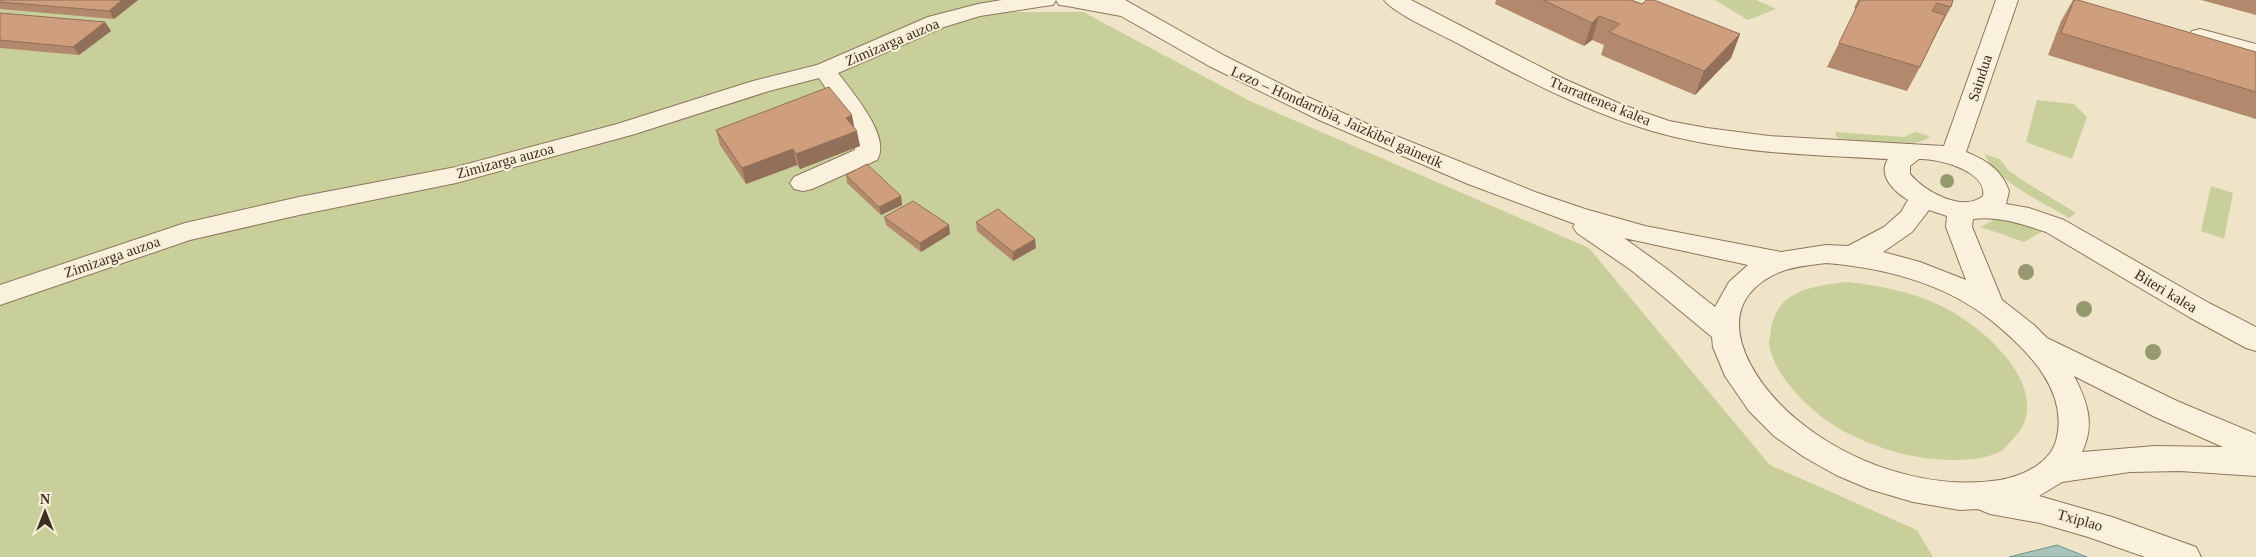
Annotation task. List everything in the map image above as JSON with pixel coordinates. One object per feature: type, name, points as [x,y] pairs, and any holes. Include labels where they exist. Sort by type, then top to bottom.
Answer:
[{"type":"street","name":"Zimizarga auzoa","points":[[0,295],[185,232],[298,206],[456,175],[626,129],[761,86],[825,70],[936,22],[1008,2],[1044,0]]},
{"type":"street","name":"Lezo – Hondarribia, Jaizkibel gainetik","points":[[1067,0],[1117,5],[1226,66],[1295,101],[1430,159],[1545,205],[1600,223],[1659,239],[1779,262]]},
{"type":"street","name":"Ttarrattenea kalea","points":[[1395,0],[1515,64],[1610,109],[1642,120],[1710,137],[1821,148],[1938,152],[1953,155]]},
{"type":"street","name":"Saindua","points":[[1953,155],[2007,0]]},
{"type":"street","points":[[2182,30],[2256,51]]},
{"type":"street","points":[[804,182],[868,154],[866,130],[825,70]]},
{"type":"street","name":"Ttarrattenea kalea","points":[[1821,148],[1862,160],[1899,179],[1908,189],[1922,198]]},
{"type":"street","points":[[1899,179],[1895,169],[1897,162],[1903,156],[1912,152]]},
{"type":"street","name":"Biteri kalea","points":[[1953,155],[1982,170],[1992,180],[2078,238],[2198,310],[2256,340]]},
{"type":"street","points":[[1990,305],[1959,227],[1972,209],[1992,204],[1996,198],[1997,190],[1992,180]]},
{"type":"street","name":"Biteri kalea","points":[[1922,198],[1934,204],[2029,217],[2055,226],[2078,238]]},
{"type":"street","points":[[1853,255],[1881,243],[1916,212],[1922,198]]},
{"type":"street","name":"Lezo – Hondarribia, Jaizkibel gainetik","points":[[1545,205],[1592,231],[1638,261],[1682,294],[1725,332]]},
{"type":"street","name":"Lezo – Hondarribia, Jaizkibel gainetik","points":[[2055,470],[2070,449],[2075,425],[2070,398],[2057,370],[2036,344],[2015,323],[1990,305],[1957,286],[1922,271],[1887,261],[1853,255],[1826,254],[1801,256],[1779,262],[1755,273],[1737,288],[1728,309],[1725,332],[1731,359],[1747,387],[1772,415],[1803,442],[1842,464],[1885,482],[1929,493],[1972,497],[2009,492],[2035,483],[2055,470],[2092,462],[2132,458],[2218,458],[2256,463]]},
{"type":"street","name":"Lezo – Hondarribia, Jaizkibel gainetik","points":[[2036,344],[2166,408],[2256,448]]},
{"type":"street","name":"Txiplao","points":[[1972,497],[2016,504],[2063,515],[2112,530],[2184,557]]},
{"type":"green space","points":[[0,0],[999,0],[992,12],[1083,12],[1250,101],[1589,248],[1770,465],[1917,530],[1933,557],[0,557]]},
{"type":"green space","points":[[1715,0],[1756,0],[1776,9],[1748,20]]},
{"type":"green space","points":[[2037,100],[2074,104],[2087,117],[2072,159],[2026,142]]},
{"type":"green space","points":[[1835,132],[1904,137],[1915,132],[1930,136],[1922,141],[1911,143],[1885,144],[1837,138]]},
{"type":"green space","points":[[1984,154],[2000,159],[2008,170],[2022,180],[2076,213],[2069,218],[2022,191],[2000,175]]},
{"type":"green space","points":[[2211,186],[2233,193],[2224,239],[2201,231]]},
{"type":"green space","points":[[1993,220],[2012,220],[2043,231],[2024,242],[1981,227]]},
{"type":"green space","points":[[1848,282],[1894,290],[1938,304],[1952,311],[1979,330],[2006,357],[2017,373],[2025,390],[2027,407],[2024,423],[2003,450],[1986,457],[1961,460],[1925,458],[1896,452],[1881,448],[1840,429],[1806,403],[1786,380],[1772,356],[1769,341],[1775,315],[1783,303],[1797,293],[1818,286]]},
{"type":"water","points":[[2057,545],[2087,557],[2009,557]]},
{"type":"building","points":[[0,0],[122,0],[109,11],[0,2]]},
{"type":"building","points":[[1543,0],[1631,0],[1642,4],[1646,0],[1654,0],[1740,34],[1704,71],[1609,32],[1620,24],[1599,16],[1592,23]]},
{"type":"building","points":[[1860,0],[1953,0],[1951,7],[1937,3],[1932,11],[1945,15],[1920,67],[1839,43]]},
{"type":"building","points":[[2074,0],[2256,52],[2256,92],[2061,33]]},
{"type":"building","points":[[0,13],[105,22],[73,47],[0,40]]},
{"type":"building","points":[[829,87],[852,115],[846,118],[857,131],[796,154],[793,149],[742,168],[716,130]]},
{"type":"building","points":[[867,164],[901,196],[879,207],[846,175]]},
{"type":"building","points":[[913,201],[949,225],[920,243],[884,217]]},
{"type":"building","points":[[998,209],[1035,239],[1013,252],[976,222]]}]
